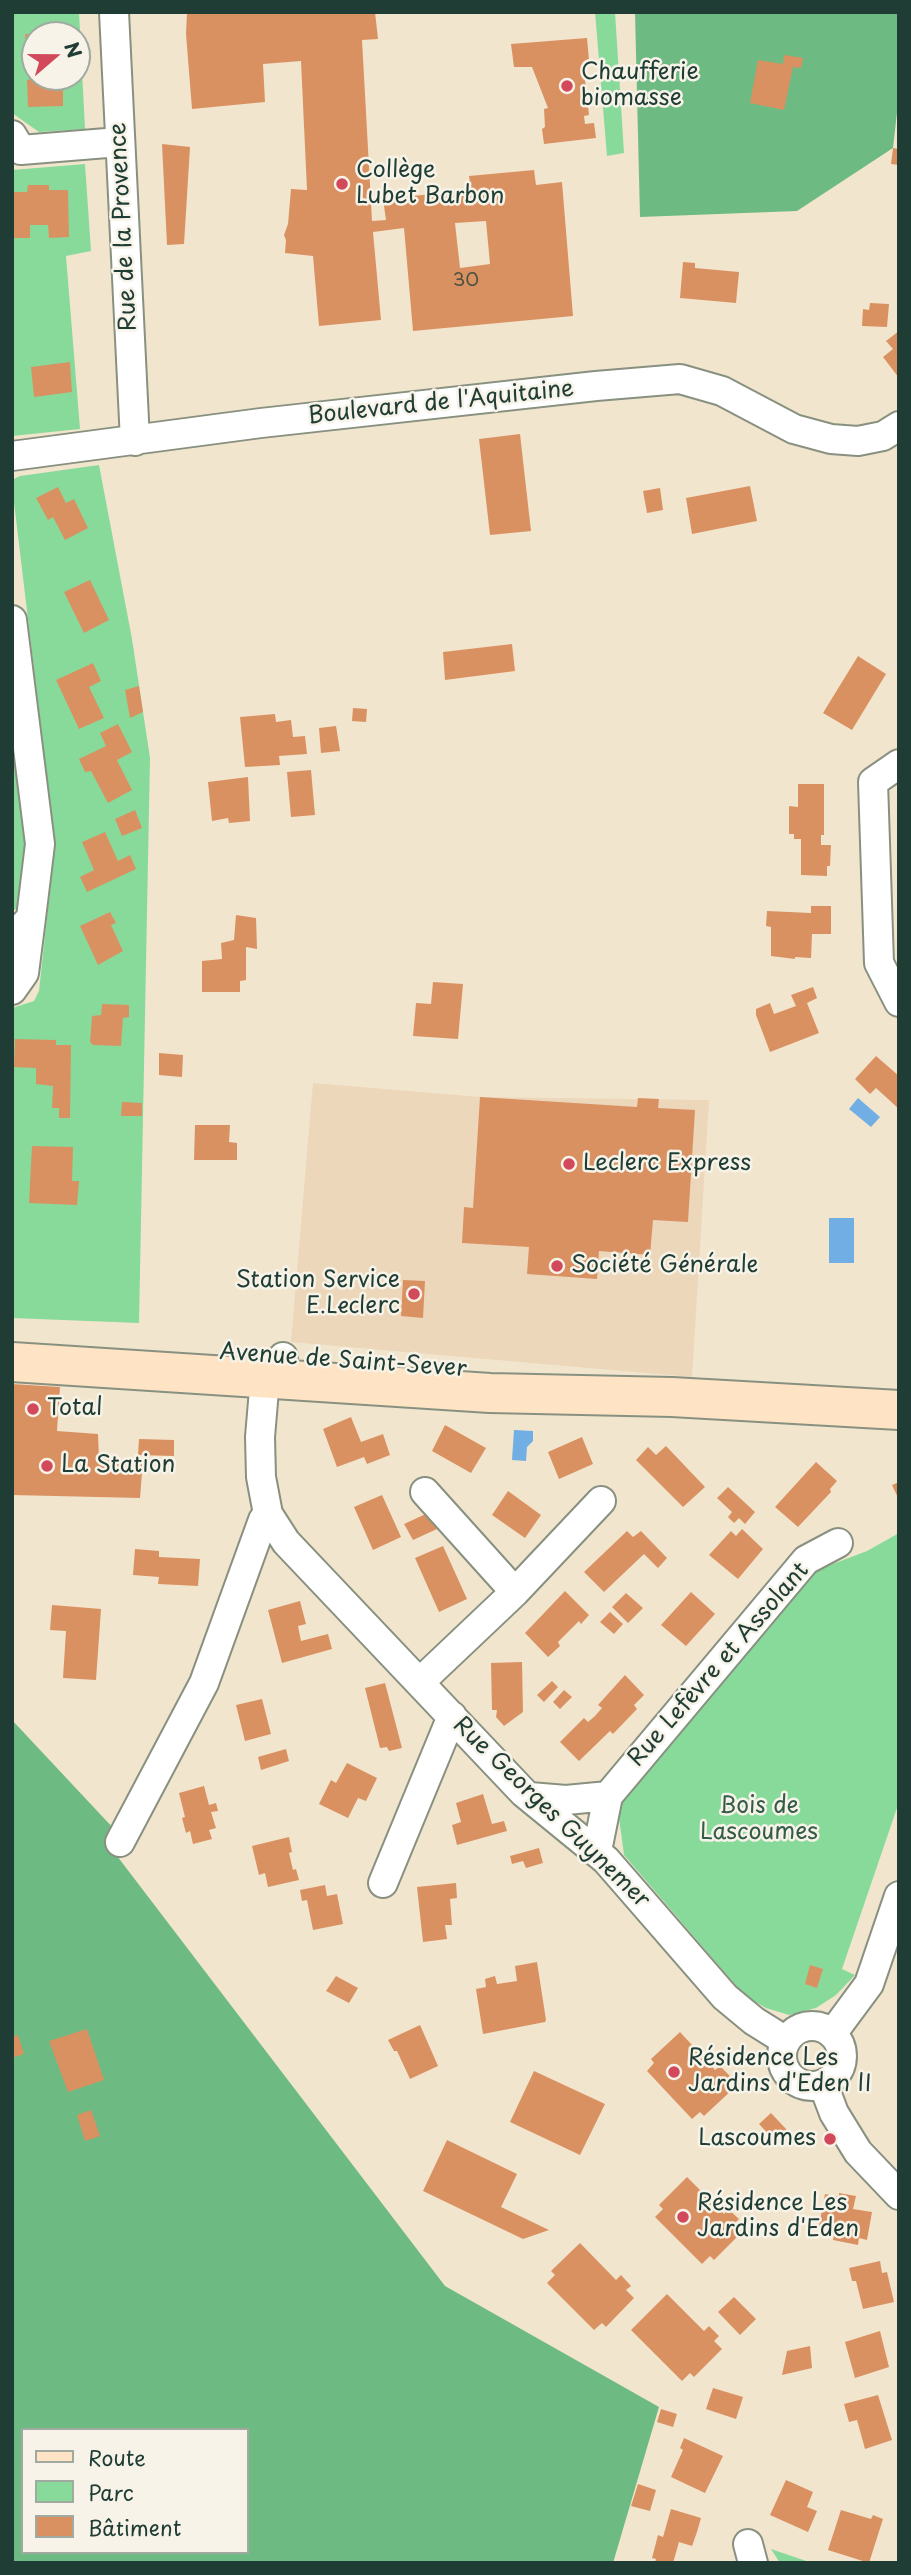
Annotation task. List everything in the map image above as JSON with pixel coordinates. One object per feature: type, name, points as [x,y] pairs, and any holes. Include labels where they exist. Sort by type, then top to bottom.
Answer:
[{"type":"main road","name":"Avenue de Saint-Sever","points":[[12,1340],[490,1393],[672,1397],[899,1410]]},
{"type":"main road","name":"Avenue de Saint-Sever","points":[[12,1362],[274,1367]]},
{"type":"street","name":"Rue de la Provence","points":[[114,12],[135,441]]},
{"type":"street","points":[[15,146],[119,142]]},
{"type":"street","name":"Boulevard de l'Aquitaine","points":[[12,456],[261,423],[680,379],[722,391],[794,429],[831,439],[858,440],[883,436],[899,426]]},
{"type":"street","points":[[12,620],[40,844],[22,928],[24,973],[12,990]]},
{"type":"street","points":[[899,764],[873,782],[879,963],[899,1002]]},
{"type":"street","points":[[120,1842],[204,1684],[263,1520],[268,1514],[260,1464],[260,1437],[274,1367]]},
{"type":"street","points":[[425,1492],[515,1592]]},
{"type":"street","points":[[420,1682],[515,1592],[601,1501]]},
{"type":"street","name":"Rue Georges Guynemer","points":[[268,1514],[286,1542],[530,1797],[597,1851],[725,1997],[754,2021],[786,2041]]},
{"type":"street","name":"Rue Lefèvre et Assolant","points":[[597,1851],[608,1796],[806,1560],[838,1543]]},
{"type":"street","points":[[383,1883],[452,1716]]},
{"type":"street","points":[[530,1797],[566,1800],[608,1796]]},
{"type":"street","points":[[832,2034],[869,1984],[899,1896]]},
{"type":"street","points":[[812,2026],[832,2034],[842,2051],[838,2071],[824,2084],[803,2085],[793,2080],[783,2062],[786,2041],[792,2033],[812,2026]]},
{"type":"street","points":[[824,2084],[834,2113],[858,2152],[899,2195]]},
{"type":"shaded area","points":[[313,1083],[480,1097],[709,1100],[692,1377],[291,1342]]},
{"type":"green space","points":[[12,12],[79,12],[79,21],[21,21],[21,91],[83,91],[85,129],[39,132],[12,113]]},
{"type":"green space","points":[[595,12],[615,12],[624,153],[607,156]]},
{"type":"green space","points":[[635,12],[899,12],[899,95],[893,148],[797,211],[640,217]]},
{"type":"green space","points":[[85,164],[91,251],[66,256],[80,429],[12,436],[12,170]]},
{"type":"green space","points":[[99,465],[132,639],[150,758],[139,1323],[12,1318],[12,1008],[34,1001],[39,991],[55,844],[12,486],[14,479],[20,476]]},
{"type":"green space","points":[[12,724],[27,842],[18,907],[12,912]]},
{"type":"green space","name":"Bois de Lascoumes","points":[[899,1533],[899,1802],[842,1969],[855,1975],[836,1995],[816,2008],[789,2015],[766,2008],[744,1995],[624,1855],[618,1810],[630,1779],[804,1575],[867,1551]]},
{"type":"green space","points":[[12,1720],[115,1830],[114,1852],[445,2286],[659,2407],[613,2563],[12,2563]]},
{"type":"green space","points":[[771,2549],[812,2563],[780,2563]]},
{"type":"water","points":[[858,1098],[880,1117],[871,1127],[849,1109]]},
{"type":"water","points":[[829,1218],[854,1218],[854,1263],[829,1263]]},
{"type":"water","points":[[514,1430],[533,1431],[533,1441],[527,1447],[526,1461],[512,1460]]},
{"type":"building","points":[[187,12],[375,12],[378,39],[362,40],[372,221],[386,220],[383,199],[471,190],[469,176],[534,170],[536,185],[562,182],[573,316],[413,331],[404,228],[373,232],[381,320],[319,326],[313,256],[285,253],[284,235],[288,224],[291,189],[307,190],[301,61],[263,64],[265,102],[192,109],[186,34]],"holes":[[[486,221],[490,264],[460,268],[455,223]]]},
{"type":"building","name":"Chaufferie biomasse","points":[[587,38],[589,60],[583,62],[589,115],[584,116],[585,124],[594,123],[596,138],[544,144],[544,109],[548,108],[532,67],[514,67],[511,44]]},
{"type":"building","points":[[784,55],[803,58],[801,68],[793,67],[784,110],[750,103],[758,60],[783,64]]},
{"type":"building","points":[[27,91],[63,91],[63,106],[28,107]]},
{"type":"building","points":[[162,144],[190,147],[184,244],[167,245]]},
{"type":"building","points":[[893,148],[899,149],[899,165],[891,164]]},
{"type":"building","points":[[28,185],[49,185],[49,190],[68,190],[69,237],[49,238],[48,225],[30,225],[30,238],[12,238],[12,192],[27,192]]},
{"type":"building","points":[[683,262],[695,263],[695,268],[739,272],[736,303],[680,298]]},
{"type":"building","points":[[870,303],[889,304],[887,327],[862,326],[863,309],[869,310]]},
{"type":"building","points":[[899,331],[899,378],[883,357],[893,349],[886,341]]},
{"type":"building","points":[[70,362],[72,392],[34,397],[31,367]]},
{"type":"building","points":[[520,434],[531,531],[490,535],[479,439]]},
{"type":"building","points":[[750,486],[757,521],[692,534],[686,498]]},
{"type":"building","points":[[58,487],[66,503],[74,499],[88,528],[65,540],[53,517],[48,520],[36,498]]},
{"type":"building","points":[[660,488],[663,510],[647,513],[643,491]]},
{"type":"building","points":[[90,580],[109,620],[84,633],[64,592]]},
{"type":"building","points":[[512,644],[515,671],[445,680],[443,652]]},
{"type":"building","points":[[858,656],[886,674],[852,730],[823,713]]},
{"type":"building","points":[[93,663],[101,681],[89,687],[104,718],[79,729],[56,680]]},
{"type":"building","points":[[139,686],[143,712],[130,718],[125,690]]},
{"type":"building","points":[[353,708],[367,709],[366,722],[352,721]]},
{"type":"building","points":[[275,714],[276,722],[291,720],[293,737],[305,736],[307,754],[279,756],[280,765],[245,767],[240,717]]},
{"type":"building","points":[[118,724],[132,752],[117,760],[132,790],[108,803],[91,771],[85,772],[79,759],[106,746],[100,733]]},
{"type":"building","points":[[336,726],[340,751],[321,753],[319,728]]},
{"type":"building","points":[[311,770],[315,815],[291,817],[287,772]]},
{"type":"building","points":[[248,777],[250,821],[229,823],[228,818],[212,821],[208,782]]},
{"type":"building","points":[[798,784],[824,784],[824,835],[821,835],[821,845],[831,845],[827,876],[801,875],[801,839],[794,839],[794,834],[789,834],[789,806],[798,807]]},
{"type":"building","points":[[135,810],[142,828],[122,836],[115,819]]},
{"type":"building","points":[[105,832],[118,861],[130,855],[136,869],[87,892],[80,877],[94,870],[82,842]]},
{"type":"building","points":[[811,906],[831,906],[831,934],[812,934],[811,958],[771,956],[771,927],[766,926],[767,911],[811,913]]},
{"type":"building","points":[[110,912],[116,923],[111,925],[123,951],[98,965],[80,926]]},
{"type":"building","points":[[236,915],[256,918],[257,949],[246,947],[246,980],[240,981],[240,992],[202,992],[202,961],[222,959],[221,943],[234,940]]},
{"type":"building","points":[[433,982],[463,984],[458,1039],[413,1036],[416,1003],[431,1004]]},
{"type":"building","points":[[813,987],[817,998],[807,1003],[819,1033],[770,1052],[756,1009],[770,1003],[774,1014],[796,1006],[791,995]]},
{"type":"building","points":[[102,1004],[129,1005],[129,1017],[123,1018],[121,1046],[93,1045],[90,1042],[92,1016],[101,1015]]},
{"type":"building","points":[[15,1039],[56,1040],[56,1045],[71,1045],[70,1118],[59,1118],[59,1108],[52,1108],[53,1086],[36,1084],[36,1068],[14,1067]]},
{"type":"building","points":[[159,1053],[183,1055],[182,1077],[159,1075]]},
{"type":"building","points":[[876,1056],[899,1076],[899,1109],[876,1088],[870,1094],[855,1079]]},
{"type":"building","points":[[480,1097],[637,1107],[638,1098],[659,1099],[658,1108],[695,1110],[688,1222],[653,1220],[650,1255],[599,1251],[597,1279],[527,1274],[529,1247],[462,1243],[464,1207],[473,1208]]},
{"type":"building","points":[[122,1102],[142,1103],[142,1116],[121,1116]]},
{"type":"building","points":[[195,1125],[230,1125],[229,1142],[237,1143],[237,1160],[194,1160]]},
{"type":"building","points":[[32,1146],[73,1147],[72,1181],[79,1181],[77,1205],[29,1203]]},
{"type":"building","points":[[403,1280],[425,1281],[423,1318],[401,1316]]},
{"type":"building","points":[[12,1384],[60,1387],[57,1431],[98,1434],[99,1459],[143,1460],[140,1498],[12,1495]]},
{"type":"building","points":[[351,1417],[361,1442],[383,1434],[390,1455],[367,1464],[364,1457],[337,1467],[323,1429]]},
{"type":"building","points":[[445,1425],[486,1448],[471,1473],[432,1451]]},
{"type":"building","points":[[582,1437],[593,1464],[559,1479],[548,1452]]},
{"type":"building","points":[[139,1439],[174,1440],[174,1456],[138,1455]]},
{"type":"building","points":[[666,1446],[705,1487],[683,1507],[636,1460],[648,1447],[656,1455]]},
{"type":"building","points":[[816,1462],[837,1481],[830,1489],[831,1492],[798,1527],[775,1507]]},
{"type":"building","points":[[899,1482],[899,1500],[892,1485]]},
{"type":"building","points":[[728,1487],[755,1512],[745,1524],[739,1518],[734,1523],[728,1517],[732,1512],[717,1498]]},
{"type":"building","points":[[508,1491],[541,1515],[525,1538],[492,1515]]},
{"type":"building","points":[[382,1495],[401,1537],[373,1550],[354,1507]]},
{"type":"building","points":[[430,1512],[437,1529],[413,1540],[404,1524]]},
{"type":"building","points":[[742,1529],[763,1549],[738,1579],[709,1555],[731,1531],[736,1536]]},
{"type":"building","points":[[627,1531],[633,1537],[641,1531],[667,1558],[658,1568],[644,1554],[604,1592],[584,1572]]},
{"type":"building","points":[[443,1546],[467,1599],[439,1612],[415,1558]]},
{"type":"building","points":[[135,1549],[159,1551],[159,1557],[200,1559],[198,1586],[158,1584],[159,1577],[133,1575]]},
{"type":"building","points":[[565,1591],[589,1615],[558,1642],[560,1646],[548,1657],[525,1633]]},
{"type":"building","points":[[691,1592],[715,1614],[686,1646],[661,1625]]},
{"type":"building","points":[[626,1593],[643,1608],[628,1623],[612,1607]]},
{"type":"building","points":[[300,1601],[306,1624],[298,1626],[301,1641],[328,1634],[332,1649],[282,1663],[268,1610]]},
{"type":"building","points":[[52,1605],[101,1609],[96,1680],[63,1678],[66,1631],[50,1630]]},
{"type":"building","points":[[610,1612],[623,1624],[614,1634],[600,1622]]},
{"type":"building","points":[[522,1662],[523,1712],[504,1726],[496,1717],[497,1710],[492,1710],[491,1663]]},
{"type":"building","points":[[625,1675],[644,1695],[634,1705],[637,1709],[613,1734],[610,1731],[579,1761],[560,1742],[584,1718],[588,1722],[595,1716],[602,1708],[598,1705]]},
{"type":"building","points":[[552,1681],[558,1687],[544,1702],[537,1695]]},
{"type":"building","points":[[385,1683],[402,1748],[389,1751],[387,1747],[380,1748],[365,1688]]},
{"type":"building","points":[[564,1690],[572,1697],[560,1709],[553,1702]]},
{"type":"building","points":[[262,1699],[271,1734],[245,1741],[236,1705]]},
{"type":"building","points":[[286,1749],[289,1761],[261,1770],[258,1757]]},
{"type":"building","points":[[347,1763],[377,1778],[366,1801],[358,1798],[348,1818],[319,1804],[331,1780],[336,1783]]},
{"type":"building","points":[[204,1786],[209,1805],[216,1803],[218,1811],[211,1812],[216,1828],[209,1830],[212,1839],[193,1844],[190,1831],[186,1833],[179,1793]]},
{"type":"building","points":[[483,1794],[492,1824],[504,1821],[507,1831],[457,1845],[452,1825],[461,1822],[456,1803]]},
{"type":"building","points":[[289,1837],[292,1852],[289,1853],[293,1870],[296,1869],[299,1880],[268,1887],[265,1873],[259,1875],[252,1846]]},
{"type":"building","points":[[539,1848],[543,1863],[526,1868],[523,1861],[512,1864],[510,1856]]},
{"type":"building","points":[[456,1883],[457,1898],[450,1899],[452,1925],[445,1925],[447,1939],[423,1942],[417,1887]]},
{"type":"building","points":[[325,1885],[327,1896],[337,1894],[343,1924],[313,1930],[307,1900],[302,1901],[300,1890]]},
{"type":"building","points":[[537,1962],[545,2022],[483,2034],[476,1989],[486,1987],[485,1979],[495,1976],[497,1984],[517,1981],[515,1966]]},
{"type":"building","points":[[810,1965],[823,1969],[817,1988],[805,1984]]},
{"type":"building","points":[[336,1976],[358,1988],[349,2003],[326,1991]]},
{"type":"building","points":[[420,2025],[438,2066],[410,2079],[397,2051],[394,2051],[388,2040]]},
{"type":"building","points":[[87,2029],[104,2080],[68,2092],[49,2041]]},
{"type":"building","name":"Résidence Les Jardins d'Eden II","points":[[680,2032],[715,2070],[720,2066],[730,2076],[725,2081],[733,2089],[704,2116],[700,2112],[692,2119],[647,2071],[654,2063],[651,2059]]},
{"type":"building","points":[[18,2035],[24,2054],[12,2058],[12,2037]]},
{"type":"building","points":[[534,2071],[605,2104],[580,2155],[510,2122]]},
{"type":"building","points":[[91,2110],[100,2136],[85,2141],[77,2115]]},
{"type":"building","points":[[771,2113],[787,2130],[775,2141],[759,2124]]},
{"type":"building","points":[[447,2140],[517,2174],[501,2207],[549,2230],[523,2239],[423,2191]]},
{"type":"building","name":"Résidence Les Jardins d'Eden","points":[[687,2177],[724,2214],[728,2209],[739,2219],[734,2224],[742,2232],[714,2260],[710,2256],[702,2264],[655,2217],[663,2209],[659,2205]]},
{"type":"building","points":[[839,2193],[856,2196],[853,2209],[872,2212],[867,2240],[859,2238],[858,2245],[833,2240],[835,2229],[819,2226],[825,2194],[839,2197]]},
{"type":"building","points":[[580,2243],[616,2280],[621,2275],[631,2286],[626,2290],[634,2298],[606,2327],[602,2323],[594,2330],[547,2283],[555,2275],[551,2271]]},
{"type":"building","points":[[880,2261],[882,2273],[887,2272],[894,2302],[863,2309],[856,2281],[852,2281],[849,2268]]},
{"type":"building","points":[[667,2294],[704,2331],[709,2326],[719,2336],[714,2341],[722,2349],[694,2377],[690,2373],[682,2381],[631,2330]]},
{"type":"building","points":[[734,2297],[756,2319],[740,2335],[718,2312]]},
{"type":"building","points":[[880,2331],[889,2367],[855,2378],[845,2342]]},
{"type":"building","points":[[810,2346],[812,2368],[782,2375],[787,2351]]},
{"type":"building","points":[[713,2388],[743,2397],[736,2419],[706,2409]]},
{"type":"building","points":[[878,2395],[892,2440],[865,2449],[857,2420],[849,2422],[844,2404]]},
{"type":"building","points":[[661,2409],[677,2414],[673,2427],[657,2422]]},
{"type":"building","points":[[684,2438],[723,2456],[705,2493],[671,2477],[683,2450],[680,2448]]},
{"type":"building","points":[[786,2480],[813,2492],[807,2507],[817,2511],[808,2532],[770,2515]]},
{"type":"building","points":[[638,2484],[656,2490],[650,2511],[631,2506]]},
{"type":"building","points":[[671,2509],[701,2518],[697,2532],[692,2546],[679,2542],[673,2563],[655,2563],[656,2559],[652,2558],[658,2535],[663,2537]]},
{"type":"building","points":[[841,2510],[871,2519],[873,2515],[883,2519],[869,2563],[828,2550]]},
{"type":"place","name":"Chaufferie biomasse","points":[[567,86]]},
{"type":"place","name":"Collège Lubet Barbon","points":[[342,184]]},
{"type":"place","name":"Leclerc Express","points":[[569,1164]]},
{"type":"place","name":"Société Générale","points":[[557,1266]]},
{"type":"place","name":"Station Service E.Leclerc","points":[[414,1294]]},
{"type":"place","name":"Total","points":[[33,1409]]},
{"type":"place","name":"La Station","points":[[47,1466]]},
{"type":"place","name":"Résidence Les Jardins d'Eden II","points":[[674,2072]]},
{"type":"place","name":"Lascoumes","points":[[830,2139]]},
{"type":"place","name":"Résidence Les Jardins d'Eden","points":[[683,2217]]}]
